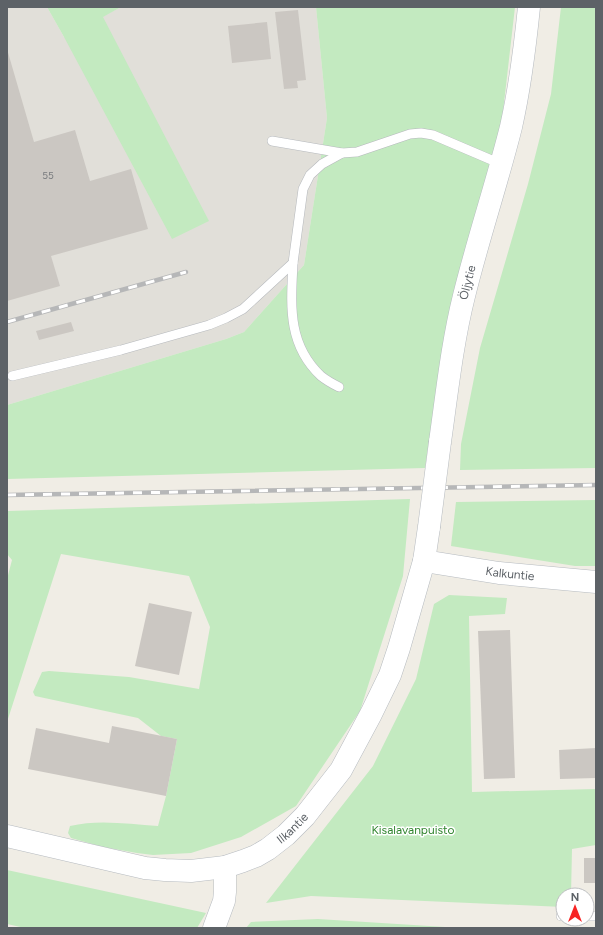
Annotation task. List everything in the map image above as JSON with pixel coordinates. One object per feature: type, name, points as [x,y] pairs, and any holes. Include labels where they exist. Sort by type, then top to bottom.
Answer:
[{"type":"main road","name":"Öljytie","points":[[424,561],[454,343],[464,296],[511,126],[519,87],[529,7]]},
{"type":"main road","name":"Kalkuntie","points":[[424,561],[499,573],[596,582]]},
{"type":"main road","name":"Ilkantie","points":[[7,836],[145,868],[165,870],[191,871],[225,867],[256,856],[268,849],[286,835],[306,816],[341,770],[390,675],[424,561]]},
{"type":"main road","points":[[214,928],[224,901],[225,867]]},
{"type":"lane","points":[[272,141],[342,153],[357,152],[410,134],[421,133],[433,135],[501,164]]},
{"type":"lane","points":[[339,387],[322,376],[309,363],[299,346],[293,323],[292,310],[293,263],[303,189],[310,175],[322,164],[342,153]]},
{"type":"lane","points":[[12,376],[121,350],[209,325],[243,309],[293,263]]},
{"type":"shaded area","points":[[7,7],[47,7],[64,37],[121,7],[316,7],[327,118],[304,265],[244,332],[226,339],[7,405]]},
{"type":"green space","points":[[47,7],[121,7],[103,17],[209,221],[172,239]]},
{"type":"green space","points":[[316,7],[515,7],[501,129],[445,336],[425,468],[7,479],[7,405],[226,339],[244,332],[304,265],[327,118]]},
{"type":"green space","points":[[561,7],[596,7],[596,468],[460,470],[461,444],[480,348],[528,184],[551,94]]},
{"type":"green space","points":[[410,499],[403,576],[360,711],[296,806],[241,837],[191,853],[153,855],[137,853],[103,847],[71,838],[68,833],[70,826],[81,824],[114,823],[158,826],[166,796],[177,739],[161,736],[138,718],[35,696],[33,692],[42,672],[49,671],[129,677],[199,689],[210,627],[189,576],[61,554],[7,722],[7,579],[12,560],[7,554],[7,511]]},
{"type":"green space","points":[[596,500],[596,566],[575,566],[451,546],[456,502]]},
{"type":"green space","name":"Kisalavanpuisto","points":[[449,595],[507,598],[505,614],[469,616],[472,792],[596,789],[596,845],[572,849],[571,887],[555,887],[555,907],[311,896],[266,903],[373,766],[416,679],[434,604]]},
{"type":"green space","points":[[7,870],[206,913],[197,928],[25,928],[7,924]]},
{"type":"green space","points":[[318,919],[461,928],[246,928],[251,922]]},
{"type":"building","points":[[298,10],[306,80],[297,81],[298,88],[284,89],[275,12]]},
{"type":"building","points":[[267,22],[271,59],[232,63],[228,26]]},
{"type":"building","points":[[7,49],[34,142],[75,130],[90,181],[131,169],[148,229],[51,256],[60,286],[7,301]]},
{"type":"building","points":[[71,322],[74,331],[39,340],[36,331]]},
{"type":"building","points":[[149,603],[192,612],[179,675],[135,666]]},
{"type":"building","points":[[510,630],[515,778],[484,779],[478,631]]},
{"type":"building","points":[[112,726],[177,739],[166,796],[28,769],[36,728],[109,743]]},
{"type":"building","points":[[596,748],[596,778],[560,779],[559,750]]},
{"type":"building","points":[[584,858],[596,858],[596,883],[584,883]]},
{"type":"railway","points":[[7,322],[186,272]]},
{"type":"railway","points":[[7,495],[596,485]]}]
